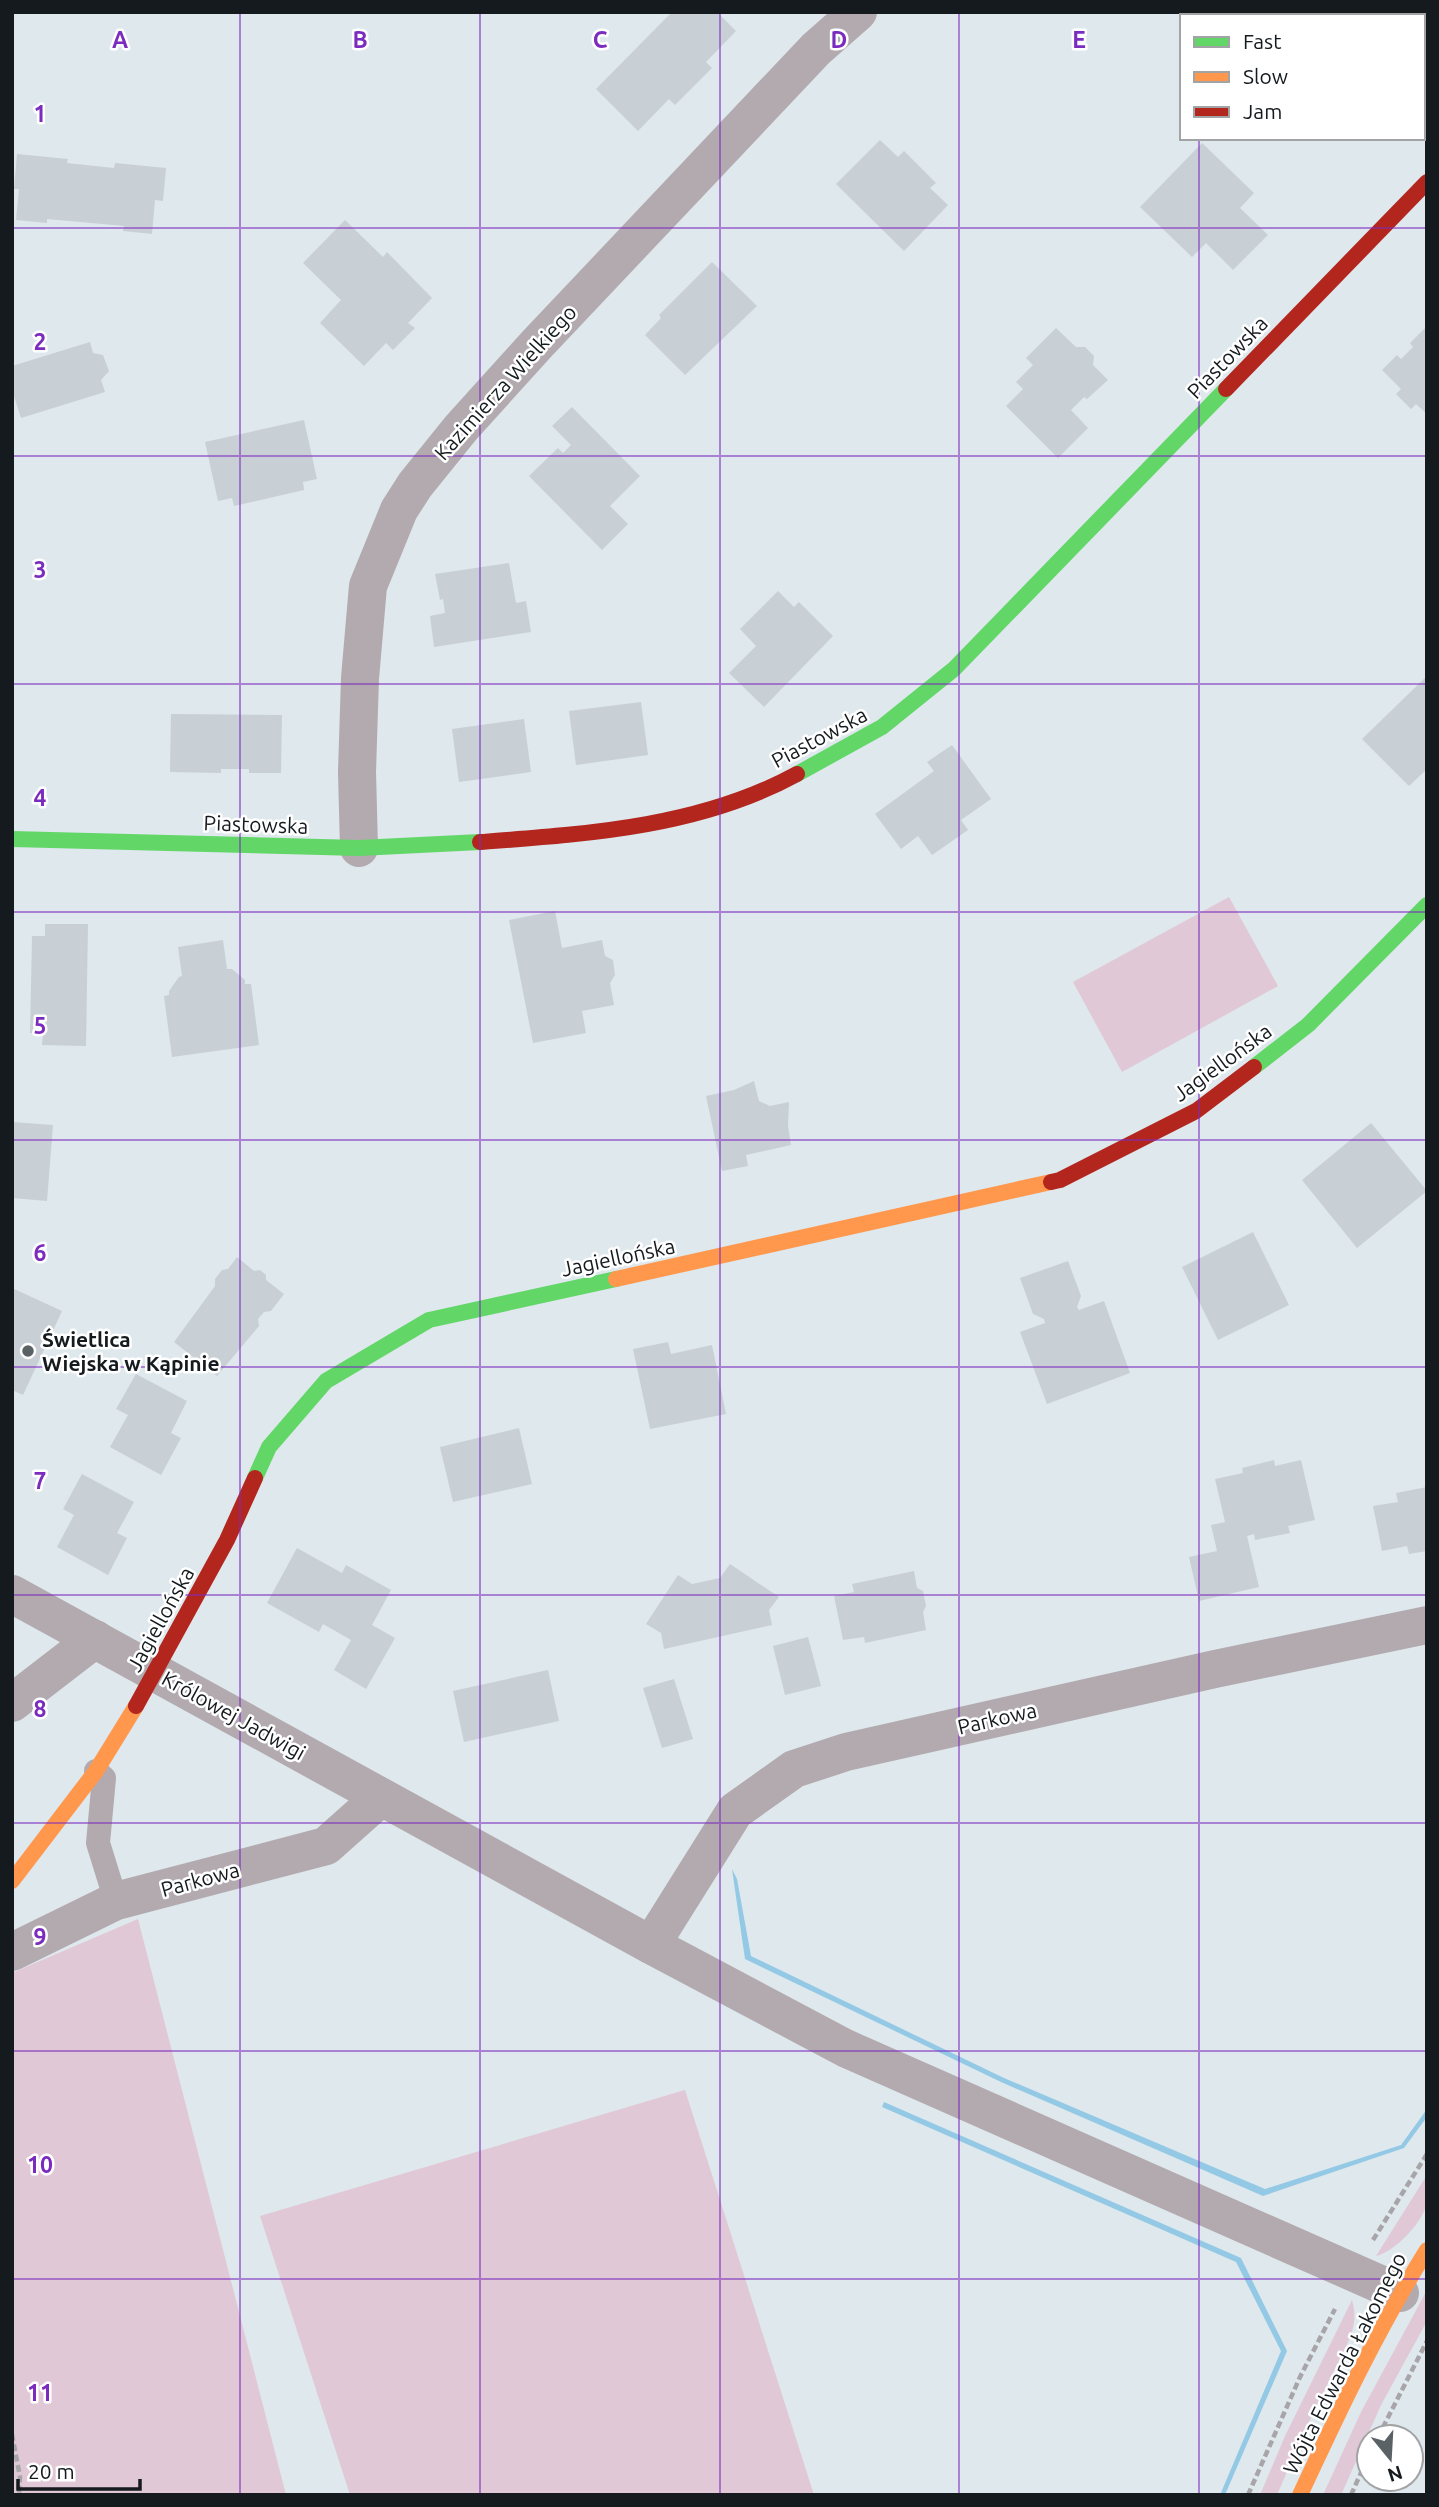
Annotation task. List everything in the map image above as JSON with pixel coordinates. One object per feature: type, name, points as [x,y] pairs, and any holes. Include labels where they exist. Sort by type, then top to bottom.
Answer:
[{"type":"street","name":"Kazimierza Wielkiego","points":[[359,848],[357,772],[360,678],[368,586],[400,510],[415,485],[461,428],[537,344],[817,50],[858,12]]},
{"type":"street","name":"Piastowska","points":[[12,839],[359,848],[580,835],[673,820],[727,804],[789,778],[882,727],[954,669],[1427,182]]},
{"type":"street","name":"Jagiellońska","points":[[12,1881],[96,1771],[122,1731],[227,1540],[269,1447],[326,1381],[429,1320],[1060,1181],[1196,1111],[1308,1025],[1427,905]]},
{"type":"street","name":"Królowej Jadwigi","points":[[12,1594],[651,1945],[845,2048],[1400,2293]]},
{"type":"street","name":"Parkowa","points":[[651,1945],[735,1811],[794,1769],[846,1752],[1215,1669],[1427,1626]]},
{"type":"street","points":[[12,1703],[95,1639]]},
{"type":"street","name":"Parkowa","points":[[12,1952],[116,1901],[326,1846],[381,1797]]},
{"type":"street","name":"Wójta Edwarda Łakomego","points":[[1300,2495],[1348,2391],[1400,2293],[1427,2250]]},
{"type":"lane","points":[[96,1771],[104,1778],[98,1843],[116,1901]]},
{"type":"path","points":[[1370,2245],[1427,2154]]},
{"type":"path","points":[[1248,2495],[1300,2377],[1337,2305]]},
{"type":"path","points":[[1385,2423],[1427,2341]]},
{"type":"path","points":[[12,2434],[20,2477],[19,2495]]},
{"type":"shaded area","points":[[1229,897],[1278,986],[1122,1072],[1073,982]]},
{"type":"shaded area","points":[[138,1919],[286,2495],[12,2495],[12,1973]]},
{"type":"shaded area","points":[[685,2090],[814,2495],[350,2495],[260,2216]]},
{"type":"shaded area","points":[[1427,2175],[1427,2202],[1415,2226],[1392,2249],[1376,2256]]},
{"type":"shaded area","points":[[1427,2290],[1427,2321],[1373,2423],[1356,2423]]},
{"type":"shaded area","points":[[1352,2300],[1354,2319],[1350,2338],[1277,2495],[1260,2495],[1285,2436]]},
{"type":"shaded area","points":[[1355,2425],[1355,2464],[1341,2495],[1323,2495]]},
{"type":"water","points":[[732,1869],[737,1879],[751,1956],[1004,2078],[1265,2189],[1401,2145],[1427,2109],[1427,2117],[1404,2148],[1263,2196],[1001,2082],[745,1959]]},
{"type":"water","points":[[884,2102],[1241,2258],[1287,2351],[1225,2495],[1220,2495],[1281,2351],[1236,2262],[882,2107]]},
{"type":"building","points":[[672,12],[717,12],[736,31],[706,62],[712,68],[675,105],[669,99],[638,131],[596,89]]},
{"type":"building","points":[[880,140],[898,157],[904,151],[936,183],[930,188],[948,205],[904,251],[836,184]]},
{"type":"building","points":[[1202,143],[1254,193],[1240,208],[1268,235],[1233,270],[1206,243],[1192,257],[1140,207]]},
{"type":"building","points":[[17,154],[68,159],[67,163],[114,168],[115,163],[166,168],[163,201],[155,200],[152,234],[123,231],[124,226],[47,219],[47,223],[16,220],[19,189],[14,189]]},
{"type":"building","points":[[345,220],[383,257],[387,252],[432,298],[408,323],[415,328],[393,350],[386,343],[364,366],[320,323],[341,300],[303,263]]},
{"type":"building","points":[[712,262],[757,306],[685,375],[645,335],[661,318],[659,315]]},
{"type":"building","points":[[1427,326],[1427,414],[1416,404],[1411,409],[1396,394],[1401,389],[1382,370],[1397,355],[1401,359],[1413,347],[1410,343]]},
{"type":"building","points":[[1056,328],[1076,347],[1085,347],[1094,356],[1093,365],[1108,380],[1071,410],[1088,428],[1058,458],[1006,406],[1023,389],[1016,382],[1033,365],[1026,358]]},
{"type":"building","points":[[90,342],[93,353],[103,355],[109,371],[101,380],[105,392],[21,418],[12,390],[12,366]]},
{"type":"building","points":[[572,407],[640,476],[610,506],[628,524],[602,550],[529,476],[558,448],[563,453],[571,445],[552,426]]},
{"type":"building","points":[[304,420],[317,479],[303,482],[304,490],[234,506],[232,498],[218,501],[205,442]]},
{"type":"building","points":[[509,563],[516,603],[526,601],[531,632],[434,647],[430,616],[445,613],[435,574]]},
{"type":"building","points":[[778,591],[794,607],[799,602],[833,636],[764,707],[729,673],[756,646],[740,629]]},
{"type":"building","points":[[1427,676],[1427,769],[1409,786],[1362,739]]},
{"type":"building","points":[[641,702],[648,755],[576,765],[569,711]]},
{"type":"building","points":[[171,714],[282,715],[281,773],[249,773],[249,769],[221,769],[221,773],[170,772]]},
{"type":"building","points":[[524,719],[531,772],[459,782],[452,729]]},
{"type":"building","points":[[952,745],[991,799],[961,820],[968,830],[932,855],[918,836],[901,849],[875,814],[934,771],[927,762]]},
{"type":"building","points":[[555,911],[562,948],[602,940],[605,956],[613,960],[615,975],[610,983],[614,1005],[582,1011],[586,1033],[533,1043],[509,920]]},
{"type":"building","points":[[45,924],[88,924],[86,1046],[42,1045],[43,1033],[30,1033],[32,936],[45,936]]},
{"type":"building","points":[[223,940],[227,969],[232,969],[245,980],[245,984],[251,984],[259,1045],[172,1057],[164,996],[169,995],[169,991],[182,976],[178,947]]},
{"type":"building","points":[[754,1081],[759,1101],[770,1106],[789,1102],[788,1126],[791,1145],[746,1155],[748,1166],[722,1171],[706,1096],[734,1090]]},
{"type":"building","points":[[12,1122],[53,1125],[47,1201],[12,1198]]},
{"type":"building","points":[[1371,1123],[1427,1191],[1357,1248],[1302,1180]]},
{"type":"building","points":[[1253,1232],[1289,1305],[1218,1340],[1182,1267]]},
{"type":"building","points":[[237,1257],[254,1271],[260,1270],[266,1275],[266,1280],[284,1294],[271,1311],[264,1312],[258,1319],[259,1326],[217,1376],[174,1342],[215,1286],[215,1279],[222,1270],[228,1269]]},
{"type":"building","points":[[1068,1261],[1081,1296],[1077,1307],[1079,1310],[1104,1301],[1130,1373],[1047,1404],[1020,1332],[1045,1323],[1044,1319],[1033,1314],[1020,1278]]},
{"type":"building","name":"Świetlica Wiejska w Kąpinie","points":[[12,1288],[62,1311],[23,1395],[12,1390]]},
{"type":"building","points":[[668,1342],[671,1354],[712,1345],[726,1414],[650,1429],[633,1349]]},
{"type":"building","points":[[136,1374],[187,1401],[171,1433],[181,1438],[161,1475],[110,1447],[128,1415],[116,1409]]},
{"type":"building","points":[[519,1428],[532,1484],[453,1502],[440,1447]]},
{"type":"building","points":[[1274,1460],[1275,1466],[1301,1460],[1315,1520],[1288,1526],[1290,1533],[1255,1540],[1254,1534],[1247,1536],[1259,1587],[1199,1601],[1189,1557],[1217,1551],[1211,1525],[1225,1522],[1215,1479],[1243,1473],[1242,1468]]},
{"type":"building","points":[[82,1474],[134,1502],[117,1533],[127,1538],[108,1575],[57,1547],[74,1515],[63,1509]]},
{"type":"building","points":[[1427,1487],[1427,1551],[1409,1554],[1407,1546],[1382,1551],[1373,1506],[1398,1502],[1396,1493]]},
{"type":"building","points":[[297,1548],[342,1573],[346,1565],[391,1590],[372,1625],[395,1638],[366,1689],[334,1670],[351,1640],[323,1624],[319,1632],[267,1603]]},
{"type":"building","points":[[730,1564],[779,1597],[769,1610],[772,1625],[664,1649],[661,1633],[646,1624],[678,1575],[692,1584],[720,1578]]},
{"type":"building","points":[[914,1571],[917,1588],[923,1591],[926,1630],[865,1643],[864,1637],[843,1640],[834,1596],[854,1592],[852,1584]]},
{"type":"building","points":[[808,1637],[821,1686],[785,1695],[773,1646]]},
{"type":"building","points":[[548,1670],[559,1721],[464,1742],[453,1691]]},
{"type":"building","points":[[674,1679],[693,1739],[662,1748],[643,1688]]},
{"type":"traffic: fast","points":[[797,774],[882,727],[954,669],[1226,389]]},
{"type":"traffic: fast","points":[[12,839],[359,848],[480,842]]},
{"type":"traffic: fast","points":[[1254,1067],[1308,1025],[1427,905]]},
{"type":"traffic: fast","points":[[255,1478],[269,1447],[326,1381],[429,1320],[616,1279]]},
{"type":"traffic: slow","points":[[616,1279],[1051,1182]]},
{"type":"traffic: slow","points":[[12,1881],[96,1771],[136,1706]]},
{"type":"traffic: slow","points":[[1300,2495],[1344,2401],[1427,2250]]},
{"type":"traffic: jam","points":[[1226,389],[1427,182]]},
{"type":"traffic: jam","points":[[480,842],[602,831],[683,817],[760,792],[797,774]]},
{"type":"traffic: jam","points":[[1051,1182],[1060,1180],[1196,1111],[1254,1067]]},
{"type":"traffic: jam","points":[[136,1706],[227,1540],[255,1478]]},
{"type":"place","name":"Świetlica Wiejska w Kąpinie","points":[[28,1351]]}]
